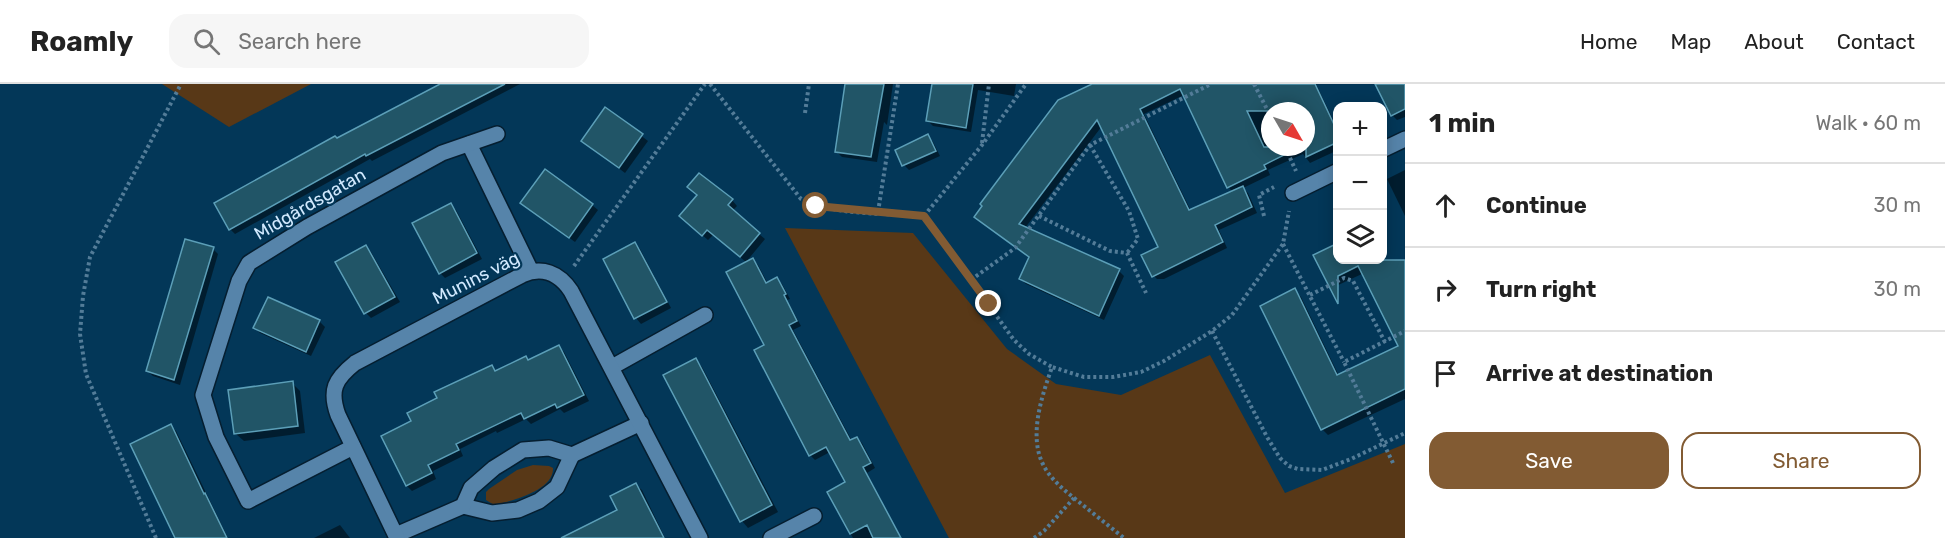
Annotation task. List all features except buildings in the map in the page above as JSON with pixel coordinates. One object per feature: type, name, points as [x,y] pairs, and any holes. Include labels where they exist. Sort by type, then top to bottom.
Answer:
[{"type":"street","name":"Midgårdsgatan","points":[[353,447],[248,501],[216,437],[203,395],[239,281],[249,263],[307,227],[442,153],[497,134]]},
{"type":"street","points":[[1387,148],[1405,139]]},
{"type":"street","points":[[469,144],[531,271]]},
{"type":"street","points":[[1298,190],[1333,173]]},
{"type":"street","name":"Munins väg","points":[[397,537],[333,401],[338,381],[344,372],[367,356],[531,271],[546,271],[563,281]]},
{"type":"street","points":[[563,281],[572,291],[700,538]]},
{"type":"street","points":[[612,367],[705,315]]},
{"type":"street","points":[[397,537],[463,506],[492,513],[518,510],[539,501],[557,487],[572,455],[641,423]]},
{"type":"street","points":[[463,506],[471,488],[494,468],[523,450],[549,448],[572,455]]},
{"type":"street","points":[[771,538],[814,516]]},
{"type":"path","points":[[156,538],[86,374],[80,334],[83,296],[90,257],[181,84]]},
{"type":"path","points":[[563,281],[705,84]]},
{"type":"path","points":[[710,84],[801,199],[816,206],[924,216],[1014,340],[1029,354],[1052,368],[1084,377],[1113,377],[1141,372],[1164,361],[1212,331],[1232,315],[1283,244],[1298,190],[1288,156]]},
{"type":"path","points":[[805,112],[809,84]]},
{"type":"path","points":[[878,212],[898,84]]},
{"type":"path","points":[[982,146],[989,84]]},
{"type":"path","points":[[924,216],[982,146],[1026,84]]},
{"type":"path","points":[[971,280],[1016,248],[1090,145],[1212,84]]},
{"type":"path","points":[[1254,84],[1263,102]]},
{"type":"path","points":[[1090,145],[1129,211],[1138,239],[1126,253]]},
{"type":"path","points":[[1039,216],[1110,251],[1126,253]]},
{"type":"path","points":[[1283,244],[1393,463]]},
{"type":"path","points":[[1126,253],[1146,293]]},
{"type":"path","points":[[1310,295],[1344,278],[1353,281],[1385,342]]},
{"type":"path","points":[[1212,331],[1267,437],[1280,458],[1289,466],[1298,469],[1322,470],[1405,433]]},
{"type":"path","points":[[1344,362],[1405,331]]},
{"type":"path","points":[[1052,368],[1042,395],[1036,441],[1044,466],[1059,486],[1124,538]]},
{"type":"path","points":[[1034,538],[1044,531],[1074,498]]},
{"type":"shaded area","points":[[162,84],[311,84],[229,127]]},
{"type":"shaded area","points":[[785,228],[913,233],[1007,349],[1056,384],[1121,395],[1210,355],[1285,493],[1405,444],[1405,538],[949,538]]},
{"type":"shaded area","points":[[533,465],[553,468],[547,483],[539,489],[520,498],[494,505],[486,500],[486,492],[489,489],[517,470]]},
{"type":"route","points":[[816,206],[924,216],[989,304]]}]
